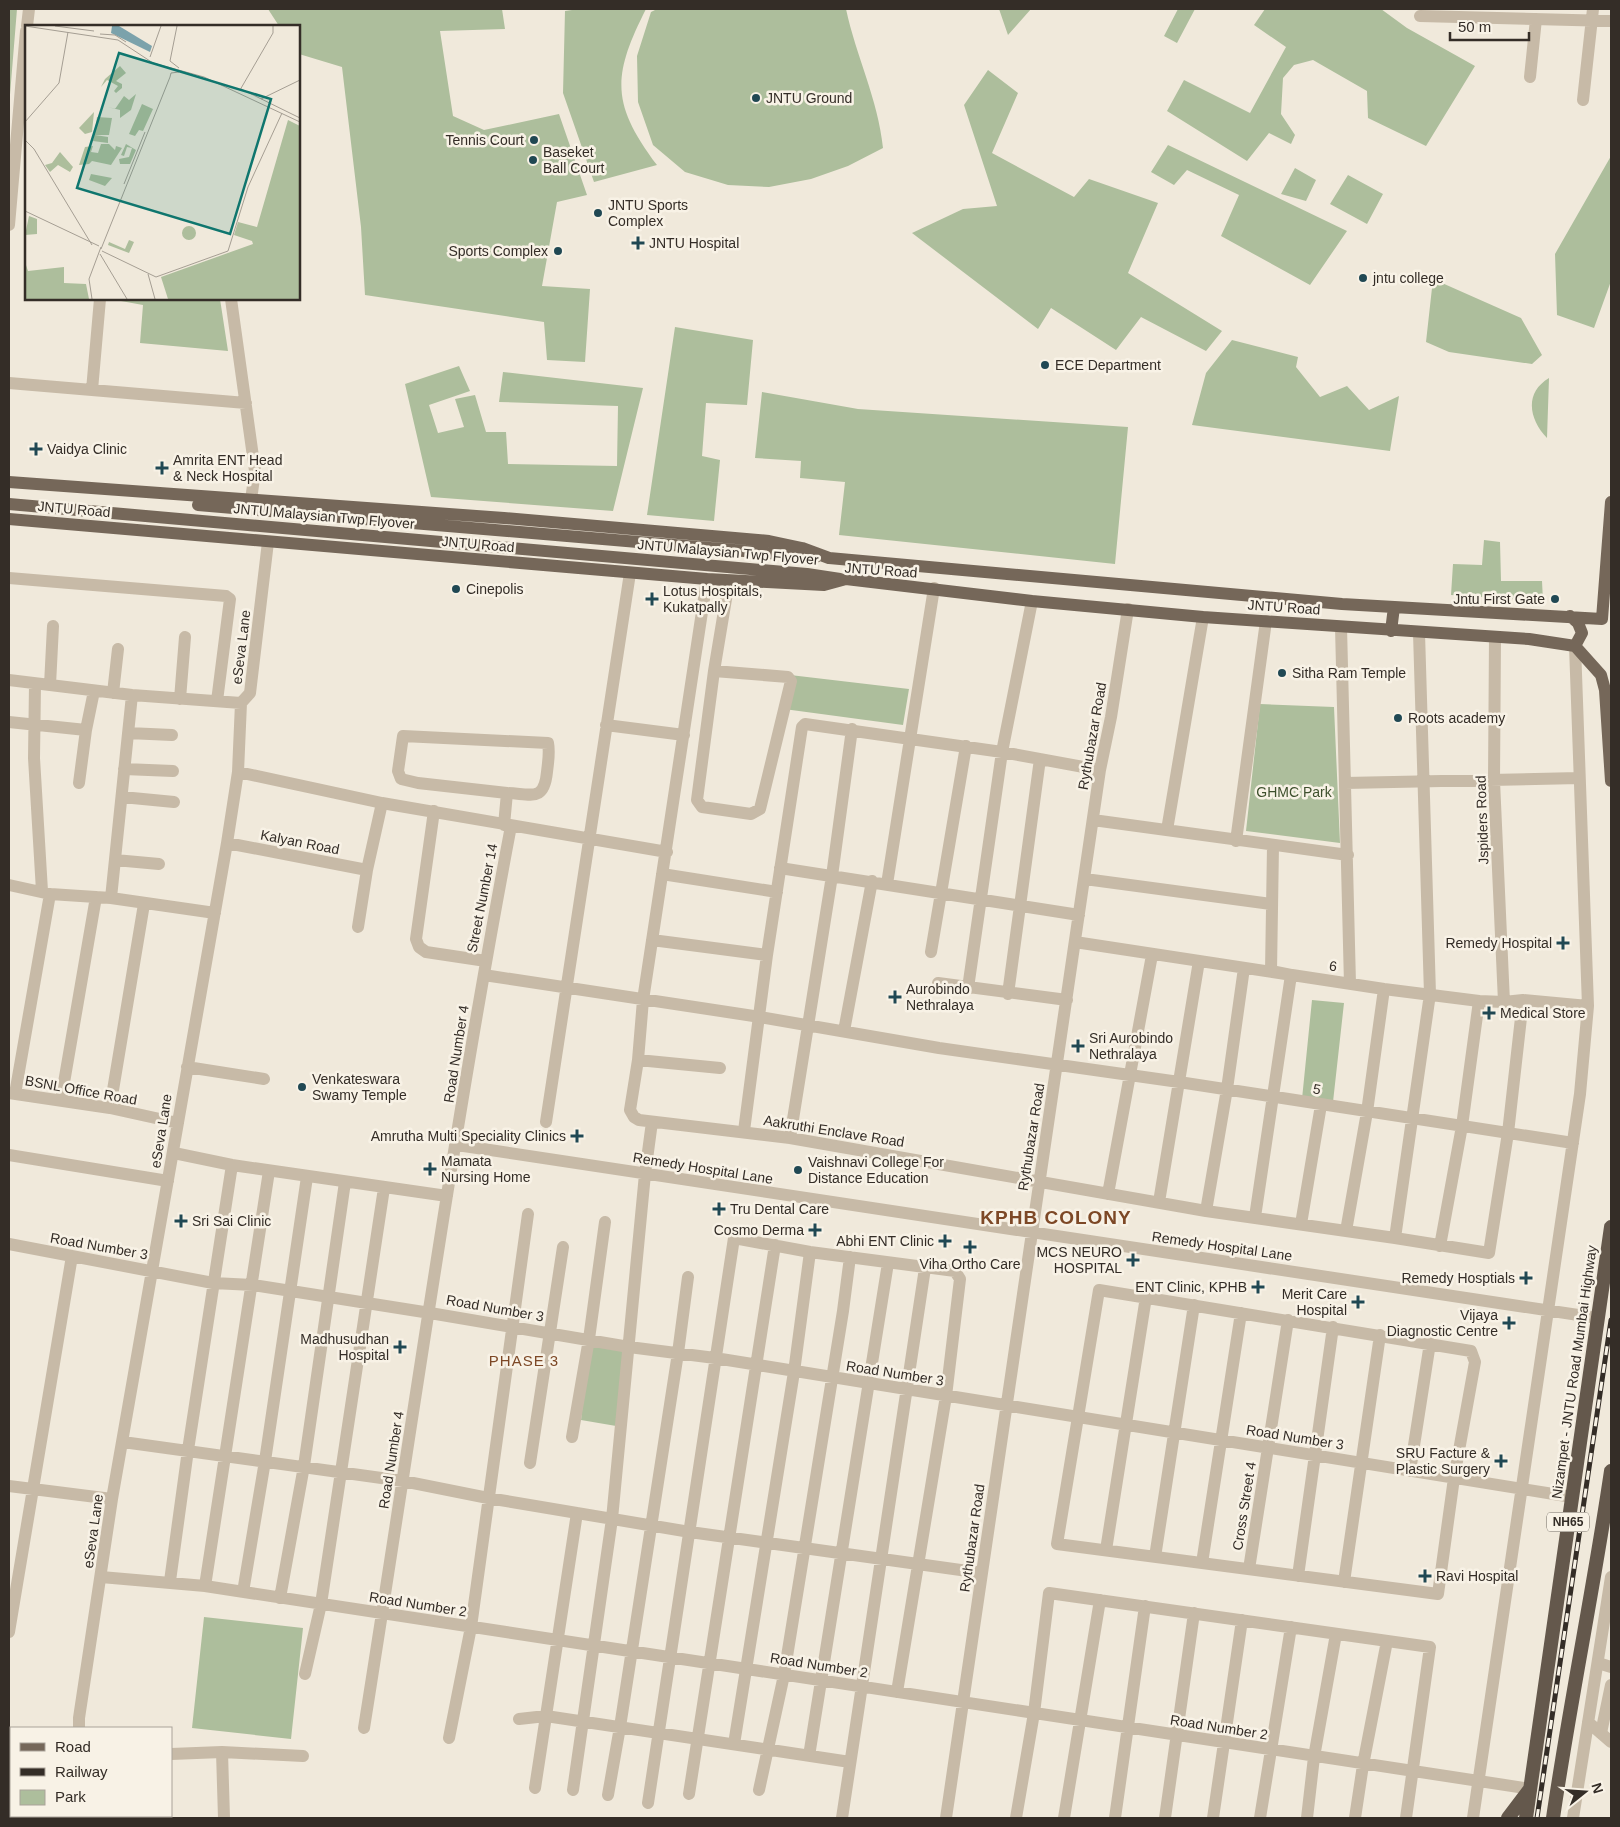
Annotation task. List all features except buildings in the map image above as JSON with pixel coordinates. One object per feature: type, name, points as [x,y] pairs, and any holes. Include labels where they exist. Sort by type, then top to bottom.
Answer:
[{"type":"highway","name":"Nizampet - JNTU Road Mumbai Highway","points":[[1526,1818],[1611,1227]]},
{"type":"highway","name":"NH65","points":[[1554,1818],[1566,1730],[1591,1600],[1611,1471]]},
{"type":"highway","points":[[1508,1818],[1531,1789]]},
{"type":"main road","name":"JNTU Road","points":[[9,482],[513,518],[769,541],[802,548],[829,558],[1394,607],[1602,619],[1611,502]]},
{"type":"main road","name":"JNTU Malaysian Twp Flyover","points":[[9,489],[829,558]]},
{"type":"main road","name":"JNTU Malaysian Twp Flyover","points":[[9,504],[846,579]]},
{"type":"main road","name":"JNTU Road","points":[[9,518],[729,581],[824,585],[846,579],[1032,601],[1203,617],[1495,637],[1575,646]]},
{"type":"main road","points":[[1392,631],[1394,607]]},
{"type":"main road","points":[[1570,616],[1578,623],[1582,632],[1575,646],[1601,675],[1605,690],[1611,781]]},
{"type":"street","points":[[27,25],[29,9]]},
{"type":"street","points":[[1583,100],[1593,14]]},
{"type":"street","points":[[1420,16],[1536,19],[1593,14],[1611,21]]},
{"type":"street","points":[[1530,77],[1536,19]]},
{"type":"street","points":[[9,224],[14,112],[25,46]]},
{"type":"street","points":[[92,390],[100,300]]},
{"type":"street","points":[[231,300],[254,471],[251,500]]},
{"type":"street","points":[[9,383],[246,403]]},
{"type":"street","name":"eSeva Lane","points":[[80,1727],[82,1699],[112,1499],[174,1153],[186,1067],[227,843],[238,772],[241,703],[250,693],[268,542]]},
{"type":"street","points":[[546,1122],[565,987],[630,573]]},
{"type":"street","points":[[9,578],[226,596],[230,598],[218,701]]},
{"type":"street","points":[[707,579],[643,1000],[638,1060],[720,1068]]},
{"type":"street","points":[[714,671],[788,677],[791,680],[760,808],[751,814],[702,807],[697,800],[714,671],[729,581]]},
{"type":"street","points":[[887,884],[934,588]]},
{"type":"street","points":[[968,988],[1002,752],[1032,601]]},
{"type":"street","name":"Rythubazar Road","points":[[946,1818],[1100,770],[1111,717],[1128,609]]},
{"type":"street","points":[[1167,830],[1203,617]]},
{"type":"street","points":[[1236,841],[1266,621]]},
{"type":"street","points":[[50,685],[53,626]]},
{"type":"street","points":[[1341,627],[1350,984]]},
{"type":"street","points":[[1395,1238],[1414,1118],[1430,994],[1419,633]]},
{"type":"street","points":[[180,699],[185,637]]},
{"type":"street","name":"Jspiders Road","points":[[1495,637],[1494,780],[1504,1002]]},
{"type":"street","points":[[1473,1818],[1573,1144],[1580,1094],[1588,1006],[1575,646]]},
{"type":"street","points":[[113,693],[118,649]]},
{"type":"street","points":[[9,680],[132,695],[241,703]]},
{"type":"street","points":[[12,1093],[46,892],[34,758],[35,684]]},
{"type":"street","points":[[79,783],[86,730],[94,691]]},
{"type":"street","points":[[111,898],[132,695]]},
{"type":"street","points":[[9,722],[34,723],[86,730]]},
{"type":"street","points":[[744,1131],[767,955],[802,727],[805,724],[811,723],[966,746],[1100,770]]},
{"type":"street","points":[[606,725],[684,735]]},
{"type":"street","points":[[790,1138],[806,1025],[832,876],[852,729]]},
{"type":"street","points":[[128,733],[172,735]]},
{"type":"street","points":[[403,736],[548,744],[550,750],[546,786],[543,791],[536,794],[507,793],[418,784],[401,779],[398,771],[403,736]]},
{"type":"street","points":[[932,952],[966,746]]},
{"type":"street","points":[[1008,994],[1040,759]]},
{"type":"street","points":[[124,769],[173,772]]},
{"type":"street","points":[[238,772],[382,803],[666,852]]},
{"type":"street","points":[[1345,783],[1580,778]]},
{"type":"street","name":"Street Number 14","points":[[484,976],[508,826],[507,793]]},
{"type":"street","points":[[122,797],[174,802]]},
{"type":"street","points":[[358,927],[367,870],[382,803]]},
{"type":"street","points":[[434,812],[416,939],[419,947],[426,952],[486,961]]},
{"type":"street","points":[[1094,820],[1348,855]]},
{"type":"street","name":"Kalyan Road","points":[[227,843],[367,870]]},
{"type":"street","points":[[1255,1217],[1275,1097],[1291,975],[1271,971],[1273,846]]},
{"type":"street","points":[[115,860],[159,864]]},
{"type":"street","points":[[780,868],[943,892],[1079,915]]},
{"type":"street","points":[[662,874],[777,892]]},
{"type":"street","points":[[1085,879],[1271,904]]},
{"type":"street","points":[[844,1031],[872,881]]},
{"type":"street","points":[[9,885],[46,892],[111,898],[215,913]]},
{"type":"street","points":[[61,1100],[96,897]]},
{"type":"street","points":[[110,1108],[144,904]]},
{"type":"street","points":[[652,940],[767,955]]},
{"type":"street","name":"6","points":[[1075,942],[1384,989],[1479,1001],[1504,1002],[1523,1000],[1588,1006]]},
{"type":"street","points":[[1108,1194],[1152,955]]},
{"type":"street","points":[[1158,1202],[1199,961]]},
{"type":"street","points":[[1206,1211],[1227,1089],[1244,968]]},
{"type":"street","name":"5","points":[[484,976],[760,1017],[939,1048],[1129,1074],[1573,1144]]},
{"type":"street","name":"Road Number 4","points":[[364,1728],[447,1196],[484,976]]},
{"type":"street","points":[[938,983],[1008,994],[1067,1000]]},
{"type":"street","points":[[1346,1231],[1367,1112],[1384,989]]},
{"type":"street","points":[[1508,1133],[1523,1000]]},
{"type":"street","points":[[1440,1246],[1462,1126],[1479,1001]]},
{"type":"street","name":"Aakruthi Enclave Road","points":[[638,1060],[631,1114],[639,1120],[744,1131],[790,1138],[1206,1211],[1489,1253],[1508,1133]]},
{"type":"street","points":[[186,1067],[264,1079]]},
{"type":"street","name":"BSNL Office Road","points":[[12,1093],[110,1108],[178,1123]]},
{"type":"street","points":[[1301,1224],[1321,1105]]},
{"type":"street","points":[[573,1790],[612,1519],[645,1174],[652,1122]]},
{"type":"street","name":"Remedy Hospital Lane","points":[[456,1145],[1598,1318]]},
{"type":"street","points":[[174,1153],[232,1165],[307,1177],[447,1196]]},
{"type":"street","points":[[9,1155],[168,1181]]},
{"type":"street","points":[[170,1582],[188,1450],[232,1165]]},
{"type":"street","points":[[205,1586],[253,1285],[269,1171]]},
{"type":"street","points":[[243,1592],[265,1461],[307,1177]]},
{"type":"street","points":[[280,1598],[304,1466],[345,1182]]},
{"type":"street","points":[[305,1674],[321,1604],[365,1303],[384,1188]]},
{"type":"street","points":[[449,1738],[471,1627],[528,1214]]},
{"type":"street","points":[[572,1437],[590,1339],[605,1222]]},
{"type":"street","points":[[648,1803],[734,1238],[810,1252],[955,1272],[960,1278],[946,1396],[897,1692]]},
{"type":"street","name":"Road Number 3","points":[[9,1244],[213,1283],[253,1285],[328,1298],[430,1312],[629,1347],[715,1358],[755,1366],[1572,1496]]},
{"type":"street","points":[[689,1794],[775,1245]]},
{"type":"street","points":[[530,1463],[563,1246]]},
{"type":"street","points":[[734,1744],[794,1372],[810,1252]]},
{"type":"street","points":[[9,1632],[72,1256]]},
{"type":"street","points":[[759,1790],[784,1675],[850,1257]]},
{"type":"street","points":[[809,1756],[888,1263]]},
{"type":"street","points":[[842,1818],[925,1268]]},
{"type":"street","points":[[608,1795],[652,1525],[688,1277]]},
{"type":"street","points":[[1099,1290],[1146,1297],[1467,1348],[1474,1355],[1475,1362],[1454,1478],[1438,1594],[1057,1544],[1099,1290]]},
{"type":"street","points":[[1106,1550],[1146,1297]]},
{"type":"street","points":[[1155,1557],[1194,1305]]},
{"type":"street","points":[[1202,1563],[1241,1313]]},
{"type":"street","name":"Cross Street 4","points":[[1249,1569],[1288,1320]]},
{"type":"street","points":[[1298,1576],[1332,1327]]},
{"type":"street","points":[[1344,1582],[1380,1335]]},
{"type":"street","points":[[1410,1470],[1430,1343]]},
{"type":"street","points":[[123,1442],[403,1481],[488,1498],[690,1532],[982,1573]]},
{"type":"street","points":[[9,1486],[33,1491],[112,1499]]},
{"type":"street","points":[[535,1788],[577,1513]]},
{"type":"street","name":"Road Number 2","points":[[101,1577],[205,1586],[382,1612],[1363,1765],[1531,1789]]},
{"type":"street","points":[[1572,1818],[1611,1577]]},
{"type":"street","points":[[1016,1818],[1034,1714],[1049,1593],[1430,1647],[1406,1818]]},
{"type":"street","points":[[1064,1818],[1100,1600]]},
{"type":"street","points":[[1115,1818],[1145,1606]]},
{"type":"street","points":[[1165,1818],[1194,1614]]},
{"type":"street","points":[[1213,1818],[1242,1620]]},
{"type":"street","points":[[1260,1818],[1290,1627]]},
{"type":"street","points":[[1307,1818],[1314,1757],[1336,1634]]},
{"type":"street","points":[[1355,1818],[1386,1641]]},
{"type":"street","points":[[1598,1664],[1611,1667]]},
{"type":"street","points":[[1611,1685],[1606,1728],[1611,1742]]},
{"type":"street","points":[[519,1718],[546,1716],[850,1762]]},
{"type":"street","points":[[1589,1717],[1606,1728]]},
{"type":"street","points":[[222,1752],[224,1818]]},
{"type":"street","points":[[172,1754],[222,1752],[303,1756]]},
{"type":"green space","points":[[9,9],[17,9],[9,107]]},
{"type":"green space","points":[[268,9],[502,9],[505,29],[440,31],[453,116],[484,130],[559,114],[587,195],[557,202],[542,286],[590,289],[585,362],[547,360],[544,322],[365,295],[361,227],[342,67],[300,54],[300,25],[278,25]]},
{"type":"green space","points":[[579,9],[646,9],[627,53],[622,72],[622,89],[624,106],[631,124],[657,165],[594,182],[563,93],[565,11]]},
{"type":"green space","name":"JNTU Ground","points":[[657,9],[846,9],[877,112],[883,148],[848,166],[811,179],[769,187],[728,185],[685,172],[653,145],[638,102],[637,56],[651,12]]},
{"type":"green space","points":[[999,9],[1031,9],[1008,35]]},
{"type":"green space","points":[[1178,9],[1195,9],[1177,43],[1164,36]]},
{"type":"green space","points":[[1265,9],[1381,9],[1407,28],[1475,66],[1426,146],[1368,118],[1367,91],[1313,60],[1294,65],[1283,78],[1281,114],[1295,135],[1291,144],[1269,133],[1247,161],[1167,111],[1184,80],[1250,113],[1286,47],[1254,25]]},
{"type":"green space","points":[[988,70],[1018,93],[992,153],[1074,197],[1089,179],[1158,203],[1128,273],[1222,331],[1206,351],[1141,317],[1116,350],[1051,308],[1038,329],[912,233],[963,209],[997,206],[964,105]]},
{"type":"green space","points":[[1168,145],[1347,231],[1310,285],[1221,236],[1239,195],[1187,170],[1174,185],[1151,172]]},
{"type":"green space","points":[[1611,156],[1611,281],[1594,328],[1557,315],[1555,254]]},
{"type":"green space","points":[[1295,168],[1316,180],[1306,201],[1281,194]]},
{"type":"green space","points":[[1348,175],[1383,194],[1367,224],[1330,204]]},
{"type":"green space","points":[[1433,279],[1521,318],[1542,355],[1532,364],[1449,352],[1426,342]]},
{"type":"green space","points":[[116,300],[220,300],[228,351],[140,343],[143,305]]},
{"type":"green space","points":[[675,327],[753,340],[747,405],[706,403],[702,456],[720,460],[714,521],[647,515]]},
{"type":"green space","points":[[1232,340],[1298,357],[1296,367],[1320,397],[1347,386],[1369,410],[1399,396],[1390,451],[1192,425],[1206,373]]},
{"type":"green space","points":[[459,366],[470,391],[429,405],[438,433],[464,427],[455,399],[475,395],[486,432],[506,432],[508,464],[617,466],[618,406],[499,402],[503,372],[643,388],[613,511],[431,497],[405,384]]},
{"type":"green space","points":[[1549,378],[1547,438],[1536,423],[1532,406],[1536,391]]},
{"type":"green space","points":[[762,392],[858,409],[1128,427],[1115,564],[839,535],[845,482],[800,478],[801,461],[755,458]]},
{"type":"green space","points":[[1484,540],[1500,542],[1501,581],[1542,581],[1543,601],[1451,595],[1453,564],[1482,565]]},
{"type":"green space","points":[[790,675],[909,689],[903,725],[784,709]]},
{"type":"green space","name":"GHMC Park","points":[[1260,704],[1334,707],[1340,843],[1246,831]]},
{"type":"green space","points":[[1312,1000],[1344,1003],[1333,1102],[1302,1099]]},
{"type":"green space","points":[[589,1346],[631,1351],[622,1427],[581,1420]]},
{"type":"green space","points":[[204,1617],[303,1628],[291,1739],[192,1728]]},
{"type":"railway","points":[[1537,1818],[1611,1320]]},
{"type":"place","name":"JNTU Ground","points":[[756,98]]},
{"type":"place","name":"Tennis Court","points":[[534,140]]},
{"type":"place","name":"Baseket Ball Court","points":[[533,160]]},
{"type":"place","name":"JNTU Sports Complex","points":[[598,213]]},
{"type":"place","name":"JNTU Hospital","points":[[638,243]]},
{"type":"place","name":"Sports Complex","points":[[558,251]]},
{"type":"place","name":"jntu college","points":[[1363,278]]},
{"type":"place","name":"ECE Department","points":[[1045,365]]},
{"type":"place","name":"Vaidya Clinic","points":[[36,449]]},
{"type":"place","name":"Amrita ENT Head & Neck Hospital","points":[[162,468]]},
{"type":"place","name":"Cinepolis","points":[[456,589]]},
{"type":"place","name":"Lotus Hospitals, Kukatpally","points":[[652,599]]},
{"type":"place","name":"Jntu First Gate","points":[[1555,599]]},
{"type":"place","name":"Sitha Ram Temple","points":[[1282,673]]},
{"type":"place","name":"Roots academy","points":[[1398,718]]},
{"type":"place","name":"Remedy Hospital","points":[[1563,943]]},
{"type":"place","name":"Aurobindo Nethralaya","points":[[895,997]]},
{"type":"place","name":"Medical Store","points":[[1489,1013]]},
{"type":"place","name":"Sri Aurobindo Nethralaya","points":[[1078,1046]]},
{"type":"place","name":"Venkateswara Swamy Temple","points":[[302,1087]]},
{"type":"place","name":"Amrutha Multi Speciality Clinics","points":[[577,1136]]},
{"type":"place","name":"Mamata Nursing Home","points":[[430,1169]]},
{"type":"place","name":"Vaishnavi College For Distance Education","points":[[798,1170]]},
{"type":"place","name":"Tru Dental Care","points":[[719,1209]]},
{"type":"place","name":"Sri Sai Clinic","points":[[181,1221]]},
{"type":"place","name":"Cosmo Derma","points":[[815,1230]]},
{"type":"place","name":"Abhi ENT Clinic","points":[[945,1241]]},
{"type":"place","name":"Viha Ortho Care","points":[[970,1247]]},
{"type":"place","name":"MCS NEURO HOSPITAL","points":[[1133,1260]]},
{"type":"place","name":"Remedy Hosptials","points":[[1526,1278]]},
{"type":"place","name":"ENT Clinic, KPHB","points":[[1258,1287]]},
{"type":"place","name":"Merit Care Hospital","points":[[1358,1302]]},
{"type":"place","name":"Vijaya Diagnostic Centre","points":[[1509,1323]]},
{"type":"place","name":"Madhusudhan Hospital","points":[[400,1347]]},
{"type":"place","name":"SRU Facture & Plastic Surgery","points":[[1501,1461]]},
{"type":"place","name":"Ravi Hospital","points":[[1425,1576]]},
{"type":"district","name":"KPHB COLONY","points":[[1056,1217]]},
{"type":"district","name":"PHASE 3","points":[[524,1361]]}]
